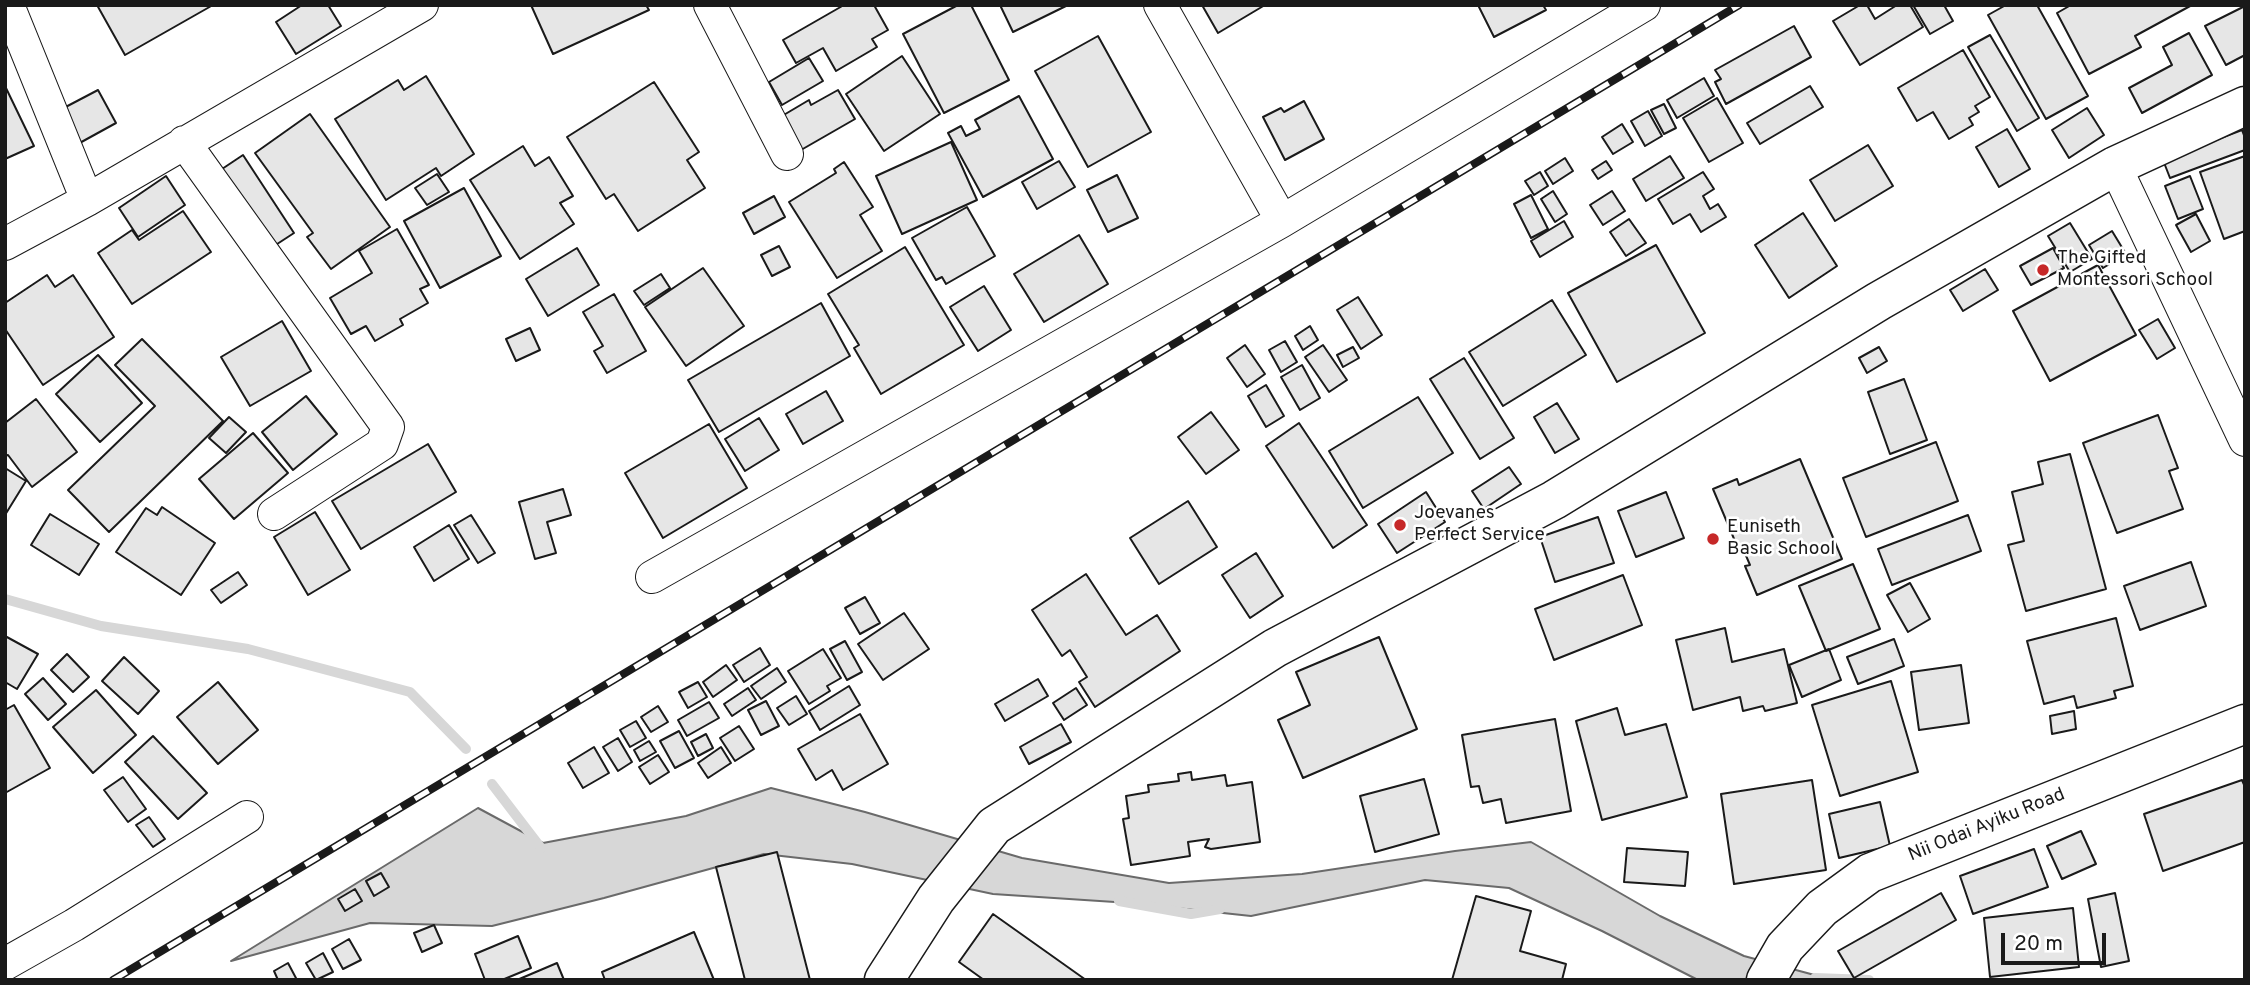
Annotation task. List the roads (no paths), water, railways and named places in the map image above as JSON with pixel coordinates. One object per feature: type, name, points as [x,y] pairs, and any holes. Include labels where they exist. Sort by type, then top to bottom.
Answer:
[{"type":"street","points":[[8,5],[87,200]]},
{"type":"street","points":[[5,244],[87,200],[422,5]]},
{"type":"street","points":[[710,5],[787,154]]},
{"type":"street","points":[[1160,5],[1282,221]]},
{"type":"street","points":[[652,577],[1282,221],[1643,5]]},
{"type":"street","points":[[884,980],[936,899],[995,826],[1275,648],[1554,500],[1879,301],[2115,166],[2245,106]]},
{"type":"street","points":[[184,142],[388,427],[383,444],[274,513]]},
{"type":"street","points":[[2115,166],[2245,440]]},
{"type":"street","name":"Nii Odai Ayiku Road","points":[[1766,980],[1786,947],[1822,908],[1870,873],[2245,724]]},
{"type":"street","points":[[5,964],[74,925],[247,817]]},
{"type":"waterway","points":[[5,599],[101,626],[248,649],[410,692],[466,749]]},
{"type":"waterway","points":[[492,784],[541,848]]},
{"type":"waterway","points":[[1119,901],[1191,914],[1220,909]]},
{"type":"waterway","points":[[1815,978],[1869,980]]},
{"type":"railway","points":[[113,980],[1739,5]]},
{"type":"place","name":"The Gifted Montessori School","points":[[2043,270]]},
{"type":"place","name":"Joevanes Perfect Service","points":[[1400,525]]},
{"type":"place","name":"Euniseth Basic School","points":[[1713,539]]}]
